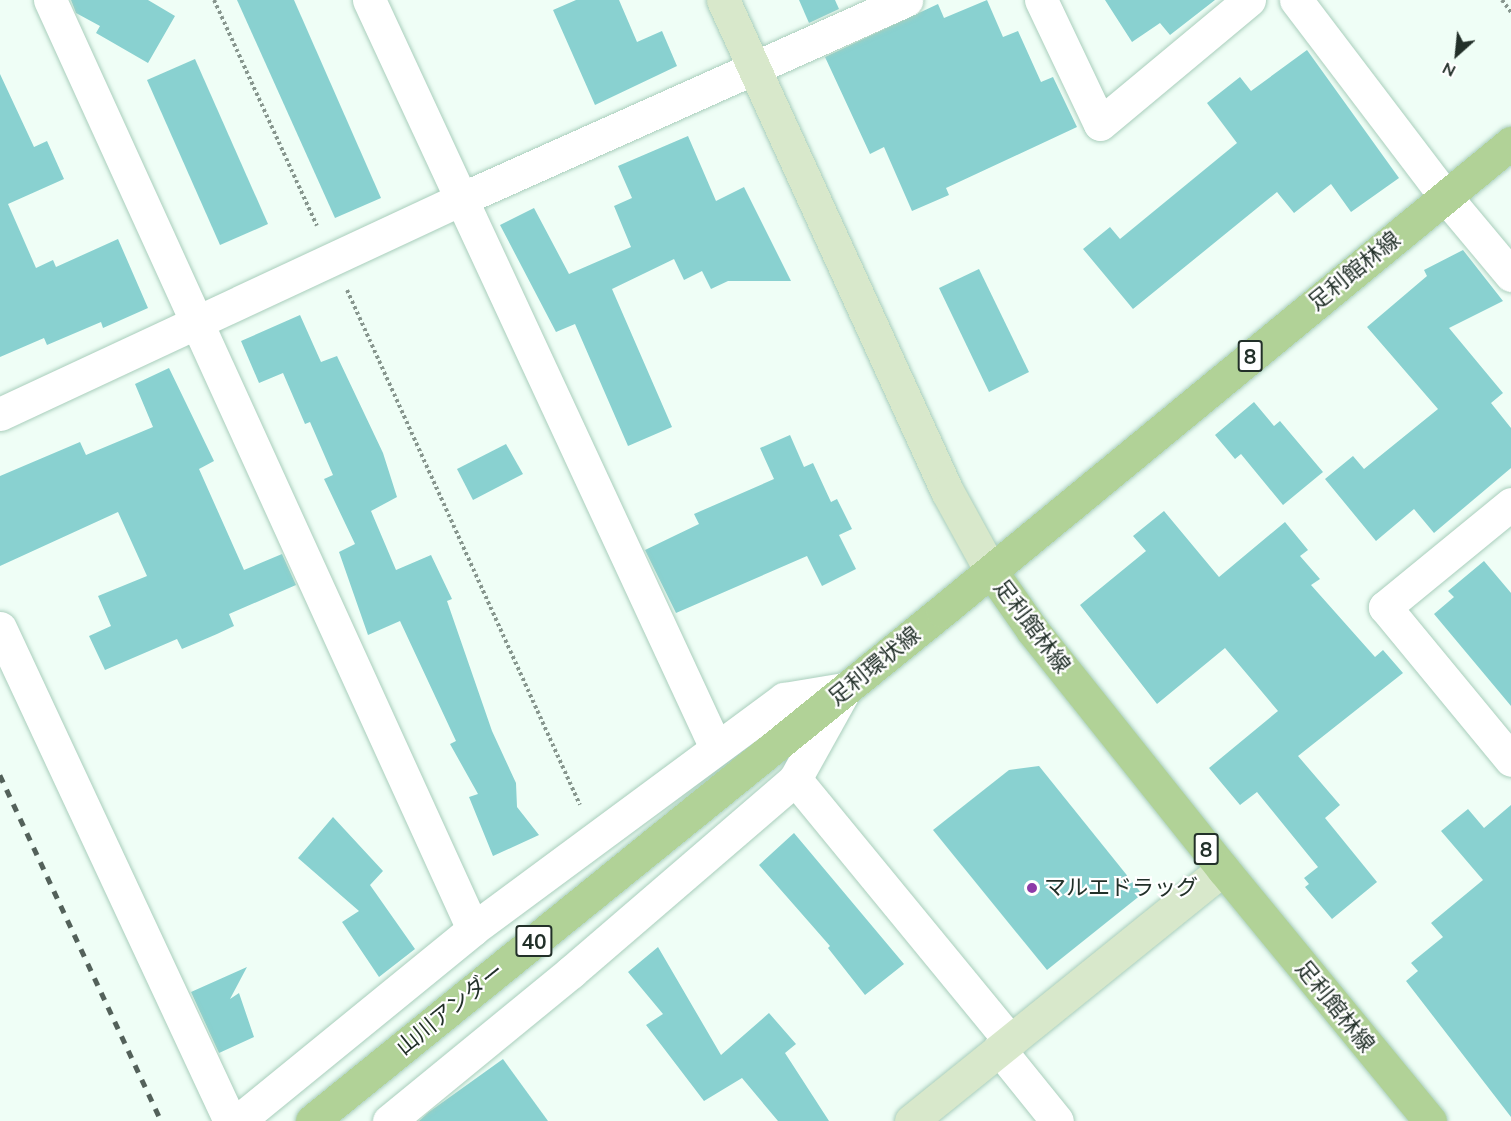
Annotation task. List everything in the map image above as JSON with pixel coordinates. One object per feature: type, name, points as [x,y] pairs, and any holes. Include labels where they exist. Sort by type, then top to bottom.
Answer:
[{"type":"main road","name":"足利館林線","points":[[1430,1121],[1223,869],[1033,631],[991,571],[1511,143]]},
{"type":"main road","name":"足利環状線","points":[[757,762],[991,571]]},
{"type":"main road","name":"山川アンダー","points":[[312,1121],[757,762]]},
{"type":"street","points":[[50,0],[473,929]]},
{"type":"street","points":[[369,0],[459,200],[716,748]]},
{"type":"street","points":[[723,0],[947,491],[991,571]]},
{"type":"street","points":[[0,414],[459,200],[753,66],[906,0]]},
{"type":"street","points":[[1041,0],[1100,124],[1248,0]]},
{"type":"street","points":[[1296,0],[1445,196],[1511,276]]},
{"type":"street","points":[[1511,504],[1385,607],[1511,760]]},
{"type":"street","points":[[0,628],[230,1121]]},
{"type":"street","points":[[238,1121],[473,929],[784,699],[844,689]]},
{"type":"street","points":[[389,1121],[571,972],[795,779],[844,689]]},
{"type":"street","points":[[795,779],[1004,1045],[1057,1121]]},
{"type":"street","points":[[911,1121],[1223,869]]},
{"type":"path","points":[[214,0],[581,808]]},
{"type":"path","points":[[1502,0],[1511,12]]},
{"type":"building","points":[[71,0],[148,0],[175,16],[148,63],[96,33],[100,26],[76,13]]},
{"type":"building","points":[[237,0],[294,0],[381,198],[335,218]]},
{"type":"building","points":[[576,0],[619,0],[637,42],[662,31],[677,66],[595,105],[553,10]]},
{"type":"building","points":[[799,0],[835,0],[839,9],[809,23]]},
{"type":"building","points":[[987,0],[1003,37],[1018,31],[1041,82],[1053,77],[1077,127],[946,188],[949,195],[912,211],[884,147],[870,154],[825,57],[938,4],[944,18]]},
{"type":"building","points":[[1105,0],[1215,0],[1170,35],[1160,23],[1132,42]]},
{"type":"building","points":[[1307,50],[1399,178],[1351,212],[1331,184],[1294,213],[1277,192],[1133,309],[1083,249],[1110,227],[1120,239],[1237,143],[1207,103],[1240,77],[1251,91]]},
{"type":"building","points":[[195,59],[268,224],[220,245],[147,80]]},
{"type":"building","points":[[0,74],[34,147],[47,141],[64,179],[8,204],[36,268],[53,260],[56,267],[118,239],[148,308],[103,328],[101,322],[47,345],[44,338],[0,357]]},
{"type":"building","points":[[688,136],[716,201],[744,187],[791,281],[728,281],[711,289],[702,271],[684,280],[674,259],[612,289],[672,427],[628,446],[575,324],[556,332],[500,225],[534,208],[569,274],[631,247],[614,206],[632,198],[618,166]]},
{"type":"building","points":[[1463,250],[1503,301],[1449,328],[1503,393],[1491,403],[1511,428],[1511,468],[1434,533],[1414,509],[1376,541],[1325,479],[1353,456],[1364,469],[1438,409],[1367,327],[1427,276],[1424,270]]},
{"type":"building","points":[[979,269],[1029,372],[989,392],[939,288]]},
{"type":"building","points":[[300,315],[321,362],[337,356],[383,453],[397,497],[371,511],[396,570],[431,555],[452,599],[447,601],[492,731],[516,783],[517,807],[539,835],[493,856],[469,797],[478,794],[450,744],[456,741],[400,621],[368,635],[339,552],[355,544],[324,479],[333,475],[310,422],[305,424],[283,373],[259,383],[241,341]]},
{"type":"building","points":[[169,368],[214,461],[199,469],[244,570],[282,554],[296,585],[229,614],[234,626],[217,634],[182,649],[177,639],[105,670],[89,636],[111,626],[98,596],[147,576],[118,512],[0,566],[0,476],[80,442],[86,455],[153,427],[135,384]]},
{"type":"building","points":[[1254,402],[1274,426],[1280,421],[1323,472],[1283,505],[1241,454],[1235,459],[1215,435]]},
{"type":"building","points":[[790,435],[804,467],[813,463],[831,502],[837,499],[852,529],[839,535],[856,569],[822,586],[807,556],[676,613],[645,550],[699,524],[694,514],[774,479],[760,448]]},
{"type":"building","points":[[506,444],[523,474],[473,500],[457,469]]},
{"type":"building","points":[[1164,511],[1219,577],[1285,522],[1308,550],[1300,556],[1320,579],[1311,585],[1375,657],[1383,650],[1403,673],[1298,756],[1340,805],[1325,818],[1377,882],[1332,919],[1305,887],[1309,884],[1304,878],[1318,867],[1257,792],[1240,805],[1209,768],[1278,711],[1225,648],[1157,704],[1080,605],[1146,551],[1133,536]]},
{"type":"building","points":[[1484,561],[1511,593],[1511,706],[1434,614],[1454,597],[1448,591]]},
{"type":"building","points":[[1039,766],[1142,894],[1047,970],[933,830],[1009,770]]},
{"type":"building","points":[[1511,805],[1511,1117],[1406,981],[1418,971],[1411,963],[1443,937],[1431,923],[1483,880],[1441,831],[1468,809],[1484,828]]},
{"type":"building","points":[[333,817],[383,871],[370,885],[415,949],[379,977],[342,922],[359,911],[298,858]]},
{"type":"building","points":[[794,833],[904,964],[865,995],[828,948],[830,946],[759,865]]},
{"type":"building","points":[[658,947],[721,1055],[769,1013],[796,1044],[785,1053],[829,1121],[778,1121],[742,1078],[704,1101],[646,1025],[663,1014],[628,972]]},
{"type":"building","points":[[247,967],[230,999],[239,993],[254,1037],[219,1053],[191,992]]},
{"type":"building","points":[[503,1059],[548,1121],[419,1121],[429,1112]]},
{"type":"railway","points":[[0,775],[161,1121]]},
{"type":"place","name":"マルエドラッグ","points":[[1032,888]]}]
